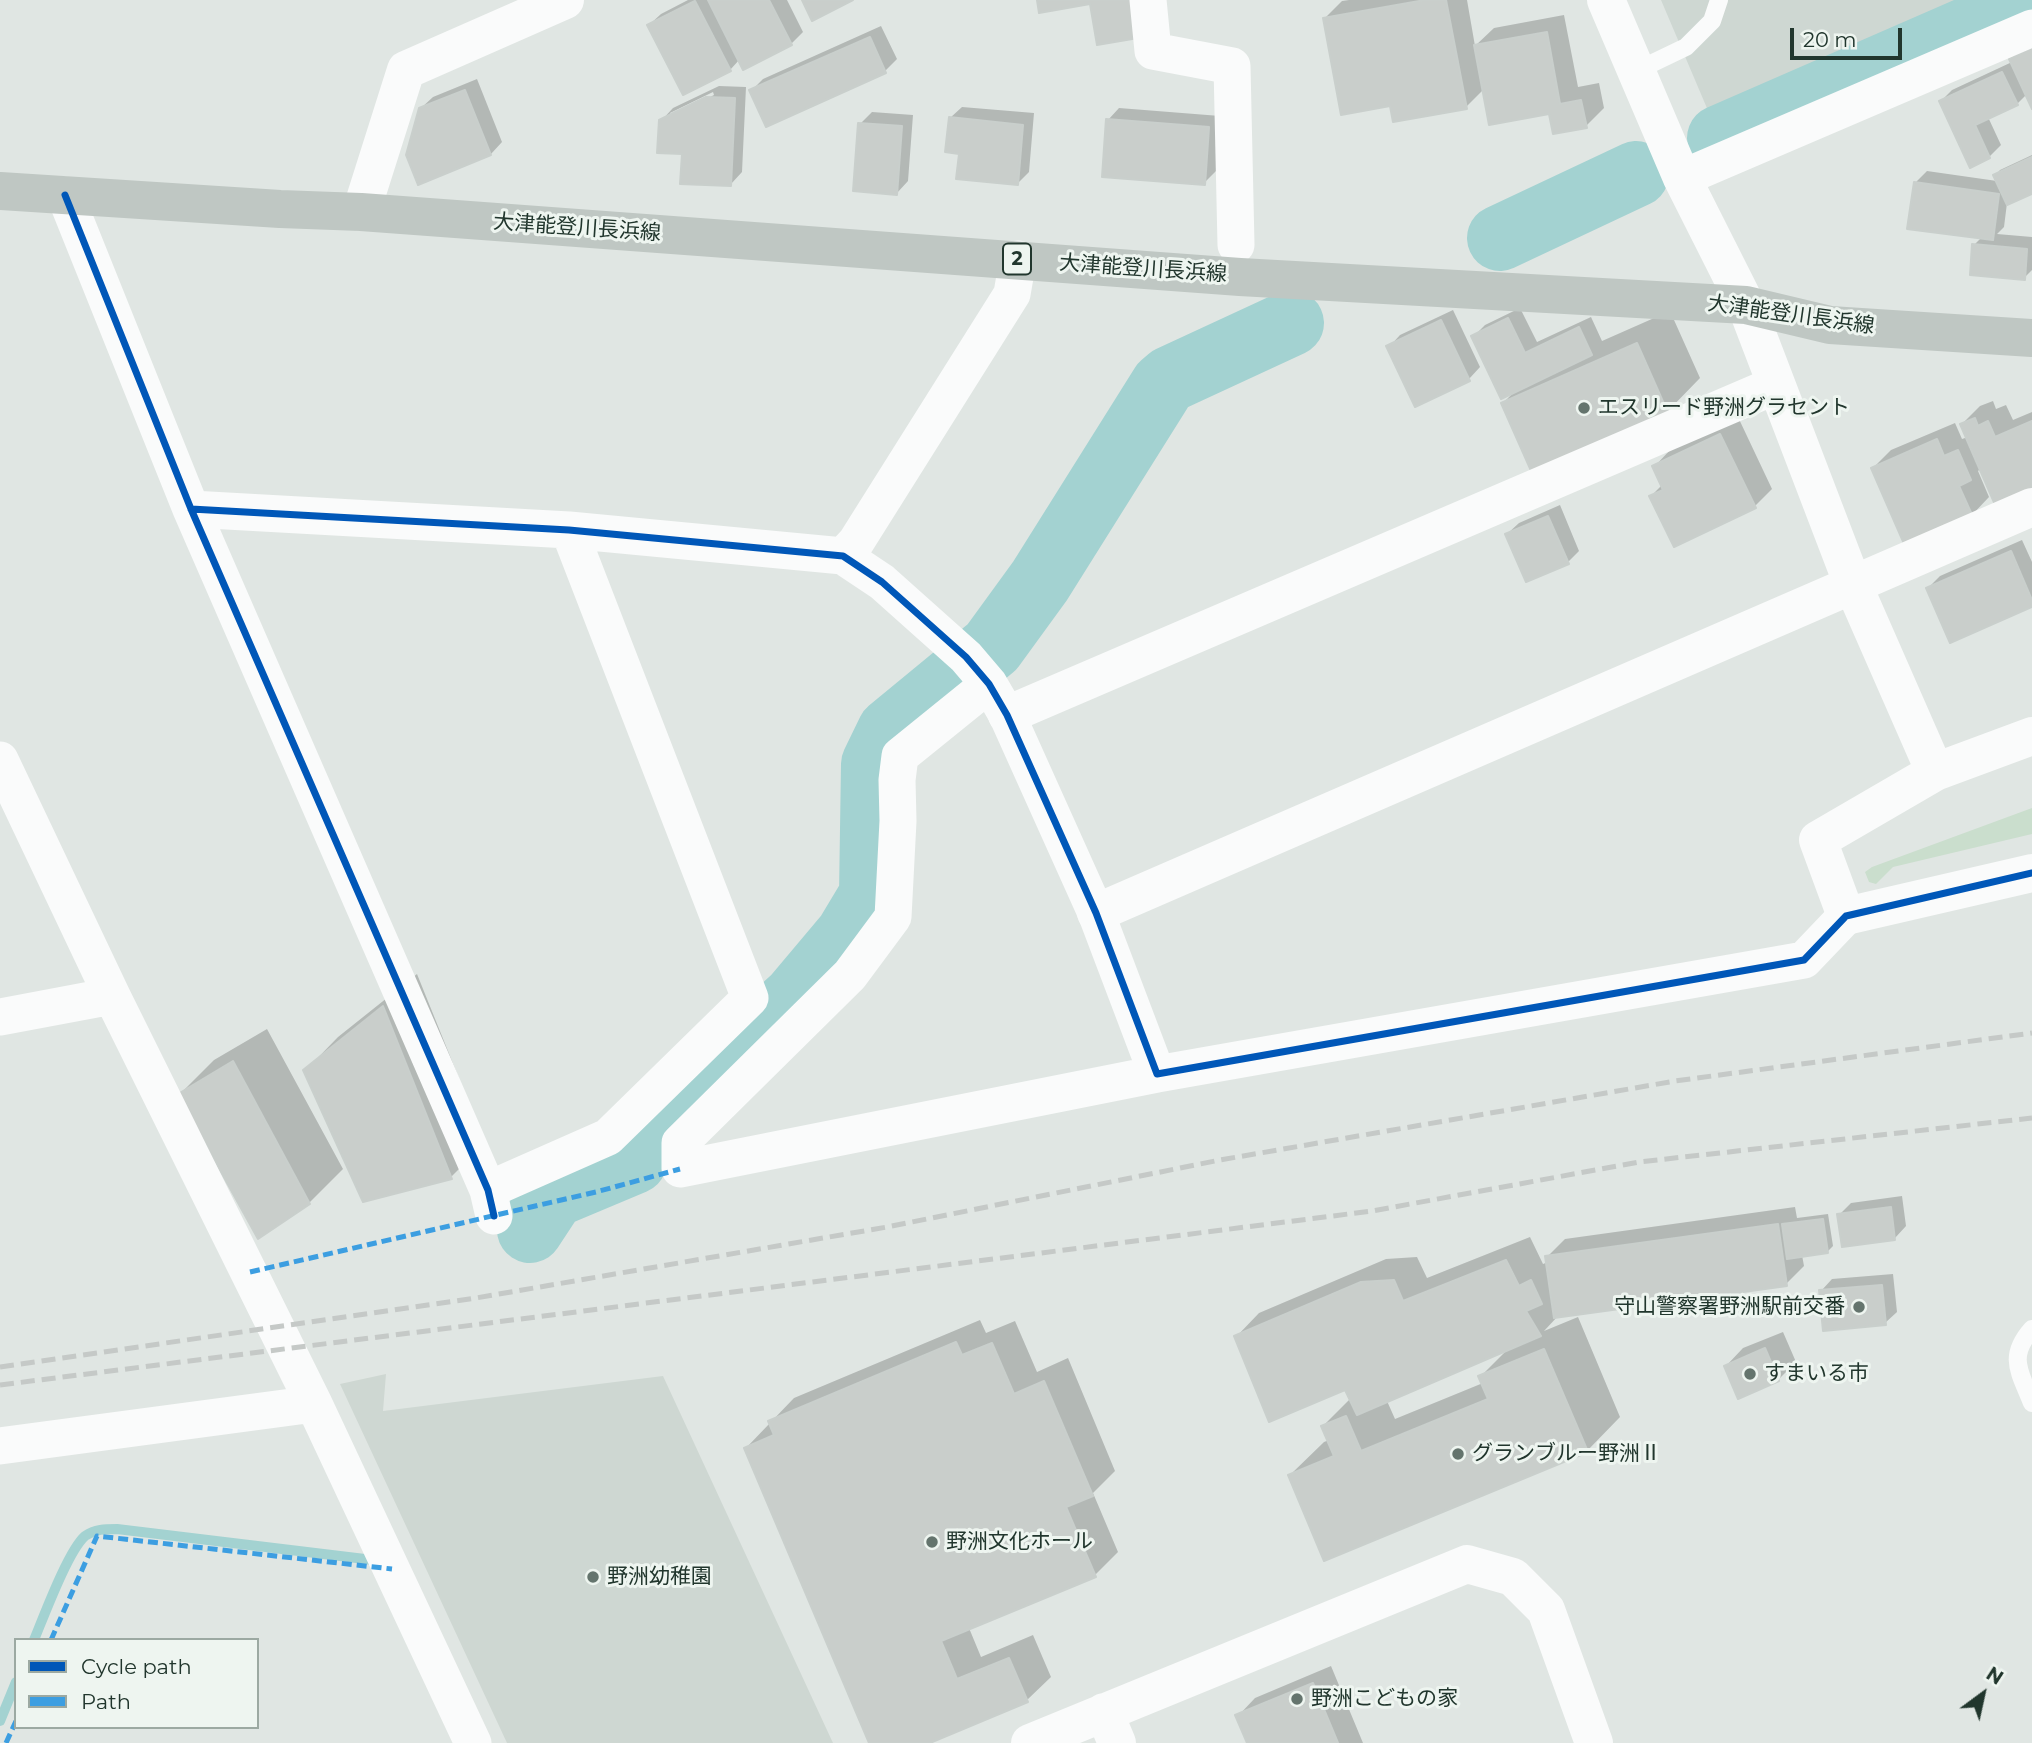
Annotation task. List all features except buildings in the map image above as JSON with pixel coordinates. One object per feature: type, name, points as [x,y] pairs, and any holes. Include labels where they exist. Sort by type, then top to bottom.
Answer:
[{"type":"main road","name":"大津能登川長浜線","points":[[0,191],[361,212],[1240,277],[1746,305],[1830,325],[2032,338]]},
{"type":"street","points":[[361,212],[406,70],[565,0]]},
{"type":"street","points":[[1147,0],[1153,51],[1233,66],[1236,245]]},
{"type":"street","points":[[1606,0],[1682,178],[1746,305],[1853,585],[1935,772]]},
{"type":"street","points":[[1682,178],[2032,28]]},
{"type":"street","points":[[65,195],[191,509],[491,1203],[608,1137],[750,998],[569,530]]},
{"type":"street","points":[[843,555],[856,542],[1012,294],[1018,259]]},
{"type":"street","points":[[1776,385],[987,683],[900,756],[893,917],[850,975],[680,1143],[680,1169],[1157,1074],[1804,960],[1846,916],[2032,873]]},
{"type":"street","points":[[1096,913],[2032,507]]},
{"type":"street","points":[[191,509],[569,530],[843,555],[882,582],[987,683],[1096,913],[1157,1074]]},
{"type":"street","points":[[1846,916],[1818,840],[1935,772],[2032,736]]},
{"type":"street","points":[[0,760],[314,1404],[473,1743]]},
{"type":"street","points":[[0,1017],[113,996]]},
{"type":"street","points":[[1,1448],[314,1404]]},
{"type":"street","points":[[1030,1743],[1111,1728],[1466,1564],[1513,1577],[1546,1610],[1594,1743]]},
{"type":"lane","points":[[1636,71],[1686,47],[1712,21],[1719,0]]},
{"type":"lane","points":[[2032,1329],[2021,1342],[2017,1365],[2032,1402]]},
{"type":"shaded area","points":[[1661,0],[2009,0],[1715,127]]},
{"type":"shaded area","name":"野洲幼稚園","points":[[386,1374],[383,1411],[663,1376],[833,1743],[507,1743],[340,1384]]},
{"type":"green space","points":[[2032,808],[2032,834],[1893,867],[1876,884],[1869,882],[1865,872],[1872,867]]},
{"type":"waterway","points":[[1720,138],[2032,2]]},
{"type":"waterway","points":[[1500,238],[1636,174]]},
{"type":"waterway","points":[[530,1230],[553,1195],[634,1161],[640,1146],[702,1082],[795,998],[848,935],[872,895],[874,764],[890,731],[992,647],[1040,581],[1163,385],[1170,379],[1291,323]]},
{"type":"waterway","points":[[35,1638],[71,1555],[85,1536],[104,1529],[373,1560]]},
{"type":"waterway","points":[[0,1721],[14,1687]]},
{"type":"railway","points":[[0,1367],[476,1298],[887,1227],[1220,1160],[1675,1081],[2032,1033]]},
{"type":"railway","points":[[0,1385],[1372,1211],[1639,1162],[2032,1118]]},
{"type":"marked path","points":[[250,1272],[596,1192],[680,1169]]},
{"type":"marked path","points":[[52,1638],[97,1536],[392,1569]]},
{"type":"marked path","points":[[6,1743],[14,1725]]},
{"type":"cycle path","points":[[65,195],[191,509],[488,1190],[494,1216]]},
{"type":"cycle path","points":[[191,509],[569,530],[843,556],[882,582],[966,657],[989,684],[1007,715],[1096,913],[1157,1074],[1804,960],[1846,916],[2032,873]]},
{"type":"place","name":"エスリード野洲グラセント","points":[[1584,408]]},
{"type":"place","name":"守山警察署野洲駅前交番","points":[[1859,1307]]},
{"type":"place","name":"すまいる市","points":[[1750,1374]]},
{"type":"place","name":"グランブルー野洲Ⅱ","points":[[1458,1454]]},
{"type":"place","name":"野洲文化ホール","points":[[932,1542]]},
{"type":"place","name":"野洲幼稚園","points":[[593,1577]]},
{"type":"place","name":"野洲こどもの家","points":[[1297,1699]]}]
